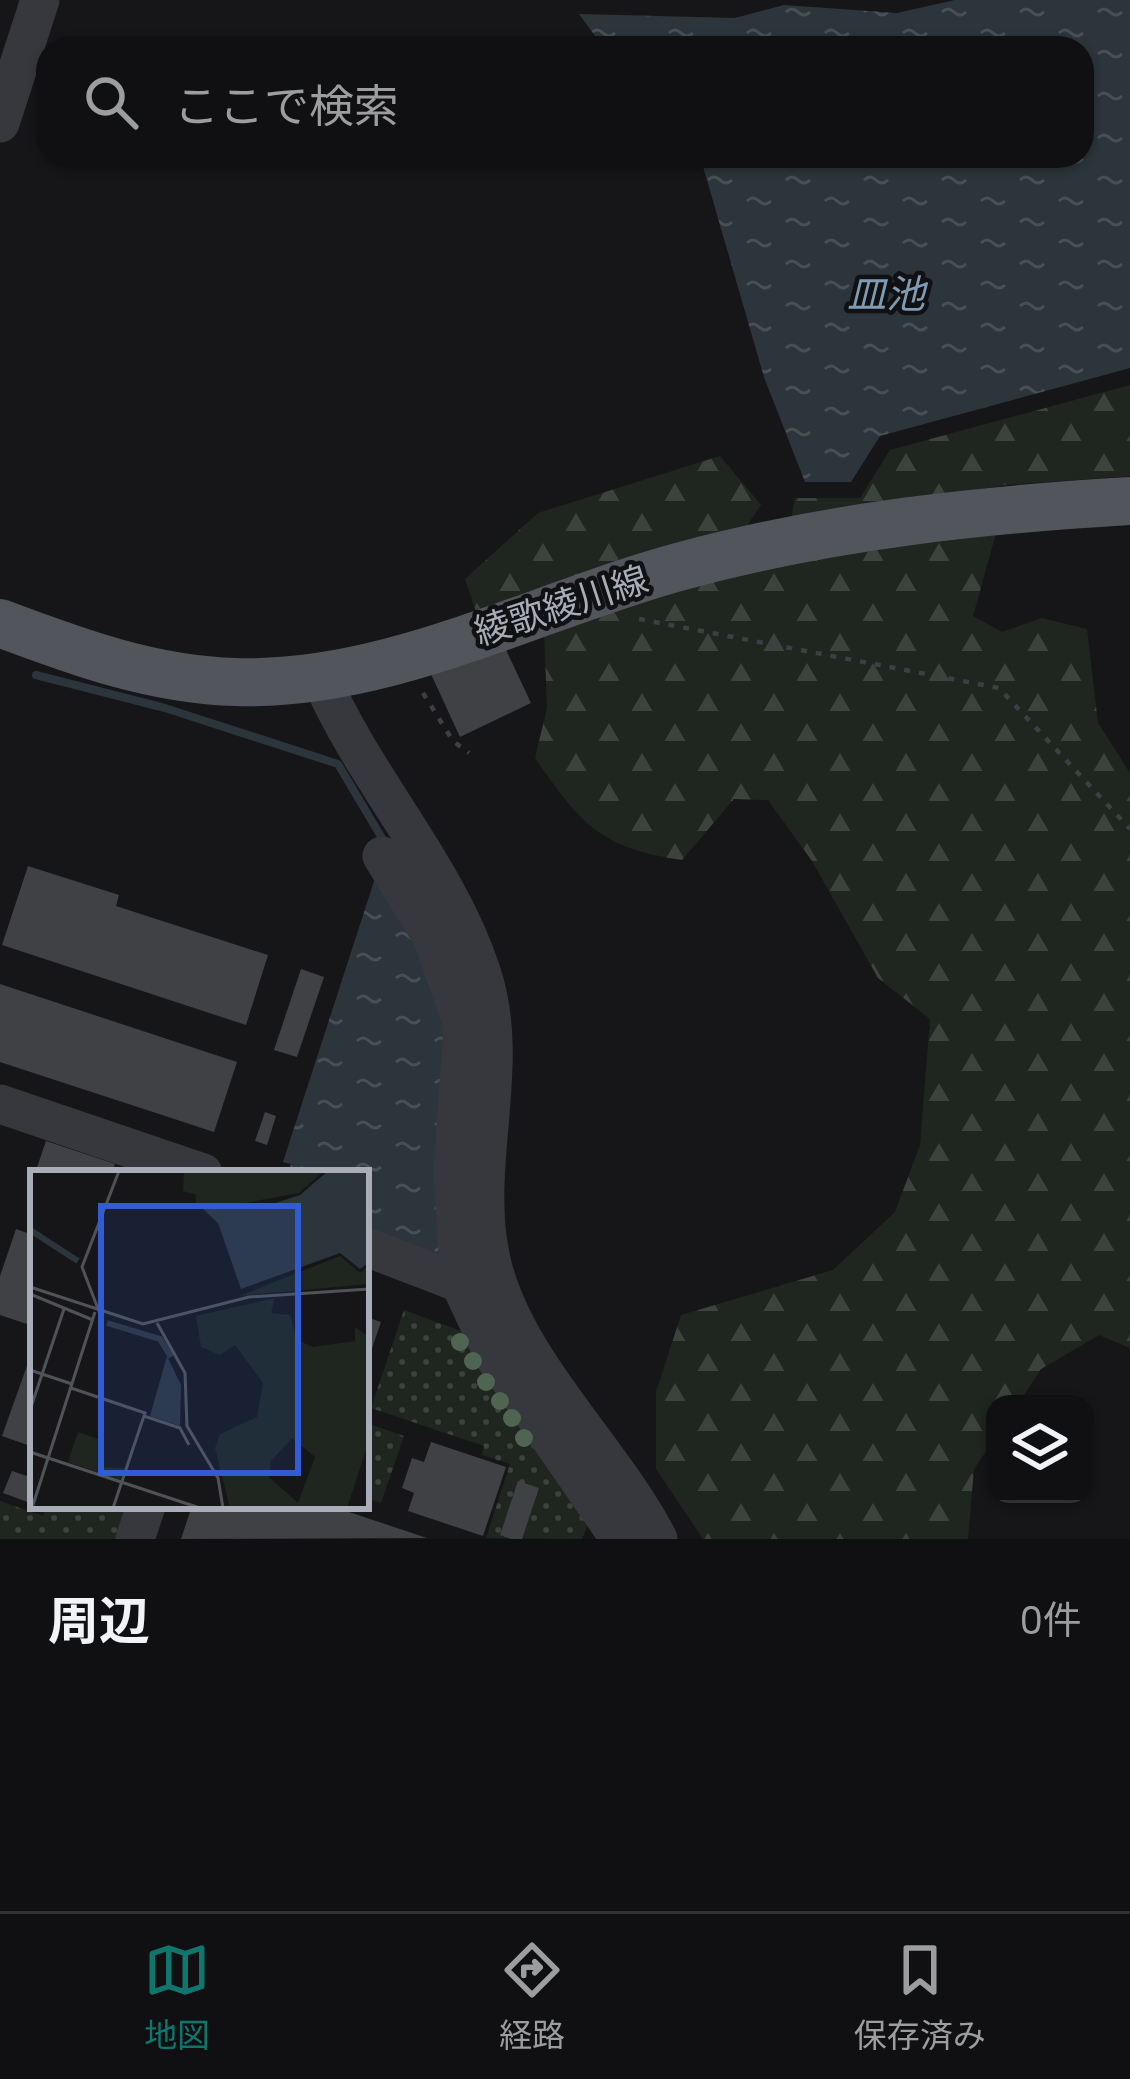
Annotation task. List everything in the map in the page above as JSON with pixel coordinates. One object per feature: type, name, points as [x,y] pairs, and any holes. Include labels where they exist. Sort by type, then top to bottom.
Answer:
[{"type":"main road","name":"綾歌綾川線","points":[[0,622],[100,659],[190,679],[238,683],[320,676],[406,656],[678,567],[852,528],[1016,508],[1130,501]]},
{"type":"street","points":[[0,122],[40,0]]},
{"type":"street","points":[[320,676],[346,733],[455,911],[492,1003],[496,1048],[483,1180],[493,1268],[519,1326],[636,1495],[658,1539]]},
{"type":"street","points":[[382,856],[441,956],[463,1024],[452,1171],[460,1283],[495,1358],[620,1539]]},
{"type":"street","points":[[0,1104],[194,1170]]},
{"type":"street","points":[[369,1248],[460,1283]]},
{"type":"street","points":[[134,1539],[145,1509]]},
{"type":"path","points":[[591,596],[616,611],[664,627],[999,688],[1130,829]]},
{"type":"path","points":[[406,656],[440,724],[469,753]]},
{"type":"green space","points":[[1130,385],[1130,476],[1005,485],[791,520],[795,498],[860,498],[890,450]]},
{"type":"green space","points":[[720,456],[761,505],[746,527],[477,615],[465,579],[538,513]]},
{"type":"green space","points":[[996,533],[973,616],[1002,632],[1042,618],[1087,629],[1098,723],[1130,773],[1130,1348],[1099,1335],[1041,1369],[1024,1395],[986,1395],[986,1451],[974,1469],[968,1539],[703,1539],[656,1469],[656,1392],[681,1315],[833,1270],[895,1212],[920,1145],[930,1019],[878,978],[812,861],[768,800],[734,799],[682,860],[612,840],[580,816],[535,758],[547,708],[544,633],[649,591],[839,542]]},
{"type":"green space","points":[[404,1310],[469,1334],[607,1534],[587,1527],[582,1539],[486,1538],[510,1464],[482,1455],[484,1446],[371,1408]]},
{"type":"green space","points":[[369,1424],[404,1436],[381,1503],[369,1499]]},
{"type":"green space","points":[[0,1501],[43,1516],[46,1509],[129,1509],[119,1539],[0,1539]]},
{"type":"water","name":"皿池","points":[[955,0],[1130,0],[1130,368],[880,436],[851,482],[805,482],[764,377],[703,168],[1094,168],[1094,36],[595,36],[579,14],[735,18],[784,5],[897,13]]},
{"type":"water","points":[[380,863],[445,988],[453,1264],[369,1237],[369,1170],[289,1170],[291,1164],[283,1162]]},
{"type":"building","points":[[501,639],[531,703],[460,737],[430,672]]},
{"type":"building","points":[[28,866],[119,895],[116,906],[268,955],[246,1025],[2,945]]},
{"type":"building","points":[[301,969],[324,977],[297,1057],[274,1050]]},
{"type":"building","points":[[0,984],[237,1062],[214,1132],[0,1062]]},
{"type":"building","points":[[265,1112],[276,1116],[267,1145],[255,1141]]},
{"type":"building","points":[[46,1141],[115,1164],[113,1170],[36,1170]]},
{"type":"building","points":[[16,1229],[30,1234],[30,1325],[0,1315],[0,1276]]},
{"type":"building","points":[[369,1318],[381,1322],[369,1357]]},
{"type":"building","points":[[29,1360],[30,1446],[2,1436]]},
{"type":"building","points":[[431,1442],[506,1467],[483,1536],[408,1511],[414,1493],[402,1488],[412,1458],[424,1462]]},
{"type":"building","points":[[12,1471],[30,1477],[30,1503],[3,1493]]},
{"type":"building","points":[[518,1481],[539,1488],[522,1539],[511,1539],[500,1535]]},
{"type":"building","points":[[191,1509],[340,1509],[427,1538],[181,1539]]},
{"type":"waterway","points":[[36,675],[165,708],[338,764],[386,845]]}]
